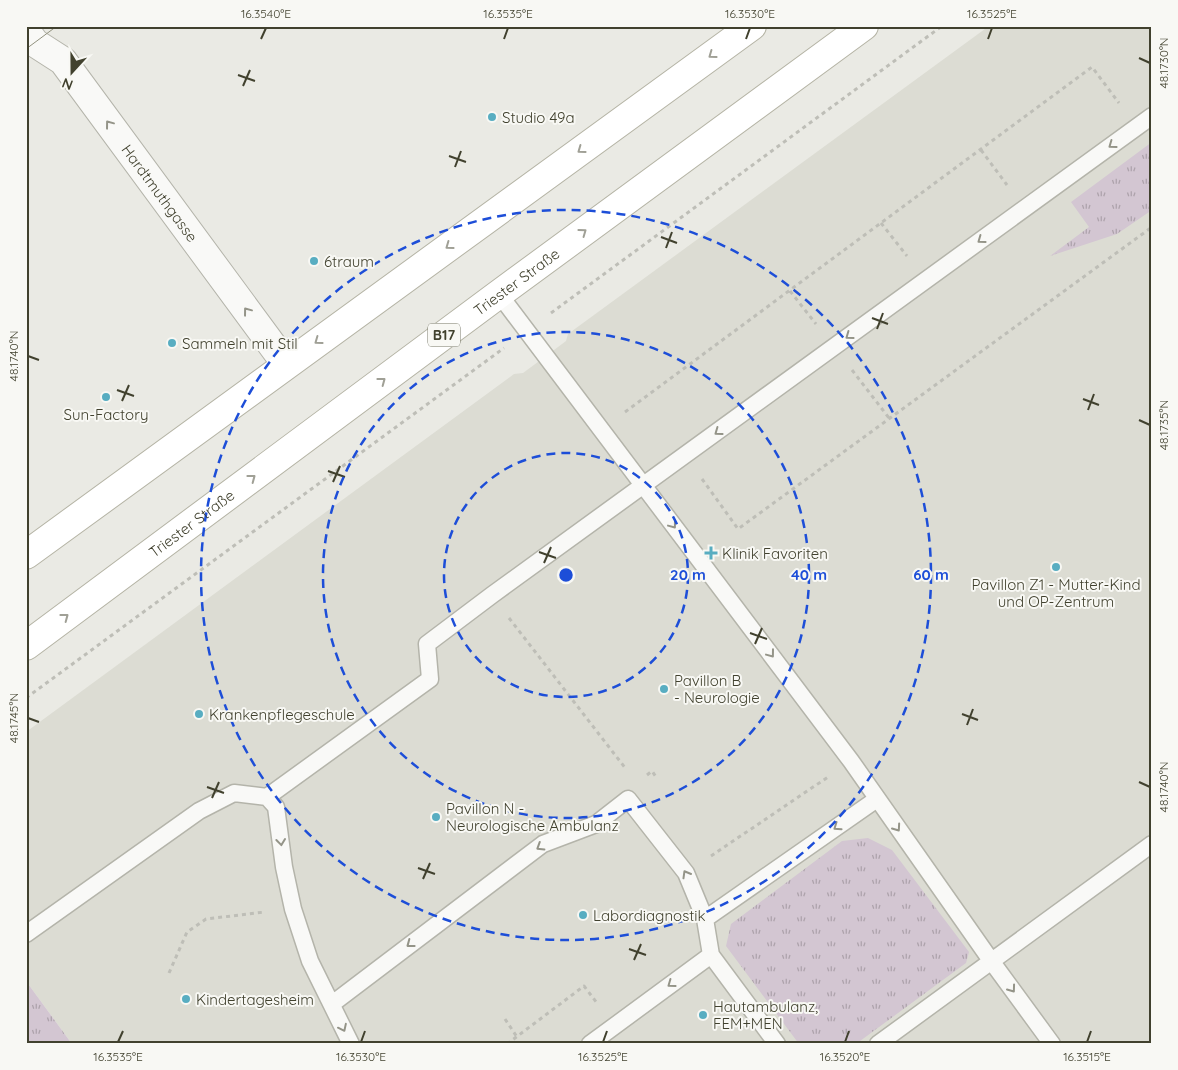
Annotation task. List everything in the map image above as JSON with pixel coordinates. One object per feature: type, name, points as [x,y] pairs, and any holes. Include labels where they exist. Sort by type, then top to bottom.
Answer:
[{"type":"main road","points":[[26,555],[752,26]]},
{"type":"main road","name":"Triester Straße","points":[[26,646],[499,294],[864,26]]},
{"type":"street","points":[[26,32],[34,26]]},
{"type":"street","name":"Hardtmuthgasse","points":[[26,32],[35,43],[62,61],[286,364]]},
{"type":"lane","points":[[267,797],[430,679],[427,644],[1152,116]]},
{"type":"lane","points":[[499,294],[851,761],[1052,1044]]},
{"type":"lane","points":[[26,934],[199,811],[234,793],[267,797],[276,807],[284,867],[293,909],[310,961],[351,1044]]},
{"type":"lane","points":[[332,1004],[543,844],[596,824],[628,799],[686,873],[706,918],[711,955],[777,1044]]},
{"type":"lane","points":[[706,918],[877,799]]},
{"type":"lane","points":[[878,1044],[1152,844]]},
{"type":"lane","points":[[590,1044],[711,955]]},
{"type":"path","points":[[26,698],[942,26]]},
{"type":"path","points":[[624,413],[1092,67],[1120,104]]},
{"type":"path","points":[[981,150],[1008,186]]},
{"type":"path","points":[[882,223],[909,259]]},
{"type":"path","points":[[684,456],[738,529],[1152,227]]},
{"type":"path","points":[[492,595],[632,777]]},
{"type":"path","points":[[686,873],[851,761]]},
{"type":"path","points":[[169,973],[187,932],[206,918],[293,909]]},
{"type":"path","points":[[507,1044],[584,986],[614,1026]]},
{"type":"path","points":[[505,1019],[517,1036]]},
{"type":"shaded area","name":"Klinik Favoriten","points":[[989,26],[1152,26],[1152,1044],[72,1044],[26,981],[26,732],[514,374],[523,373],[566,341],[568,334]]},
{"type":"green space","points":[[1152,142],[1152,210],[1117,234],[1050,256],[1089,227],[1071,202]]},
{"type":"green space","points":[[868,838],[892,850],[969,952],[966,963],[856,1044],[799,1044],[726,946],[731,924],[842,841]]},
{"type":"green space","points":[[26,981],[72,1044],[26,1044]]},
{"type":"tram line","points":[[26,49],[57,26]]},
{"type":"place","name":"Studio 49a","points":[[492,117]]},
{"type":"place","name":"6traum","points":[[314,261]]},
{"type":"place","name":"Sammeln mit Stil","points":[[172,343]]},
{"type":"place","name":"Sun-Factory","points":[[106,397]]},
{"type":"place","name":"Klinik Favoriten","points":[[711,553]]},
{"type":"place","name":"Pavillon Z1 - Mutter-Kind und OP-Zentrum","points":[[1056,567]]},
{"type":"place","name":"Pavillon B - Neurologie","points":[[664,689]]},
{"type":"place","name":"Krankenpflegeschule","points":[[199,714]]},
{"type":"place","name":"Pavillon N - Neurologische Ambulanz","points":[[436,817]]},
{"type":"place","name":"Labordiagnostik","points":[[583,915]]},
{"type":"place","name":"Kindertagesheim","points":[[186,999]]},
{"type":"place","name":"Hautambulanz, FEM+MEN","points":[[703,1015]]}]
